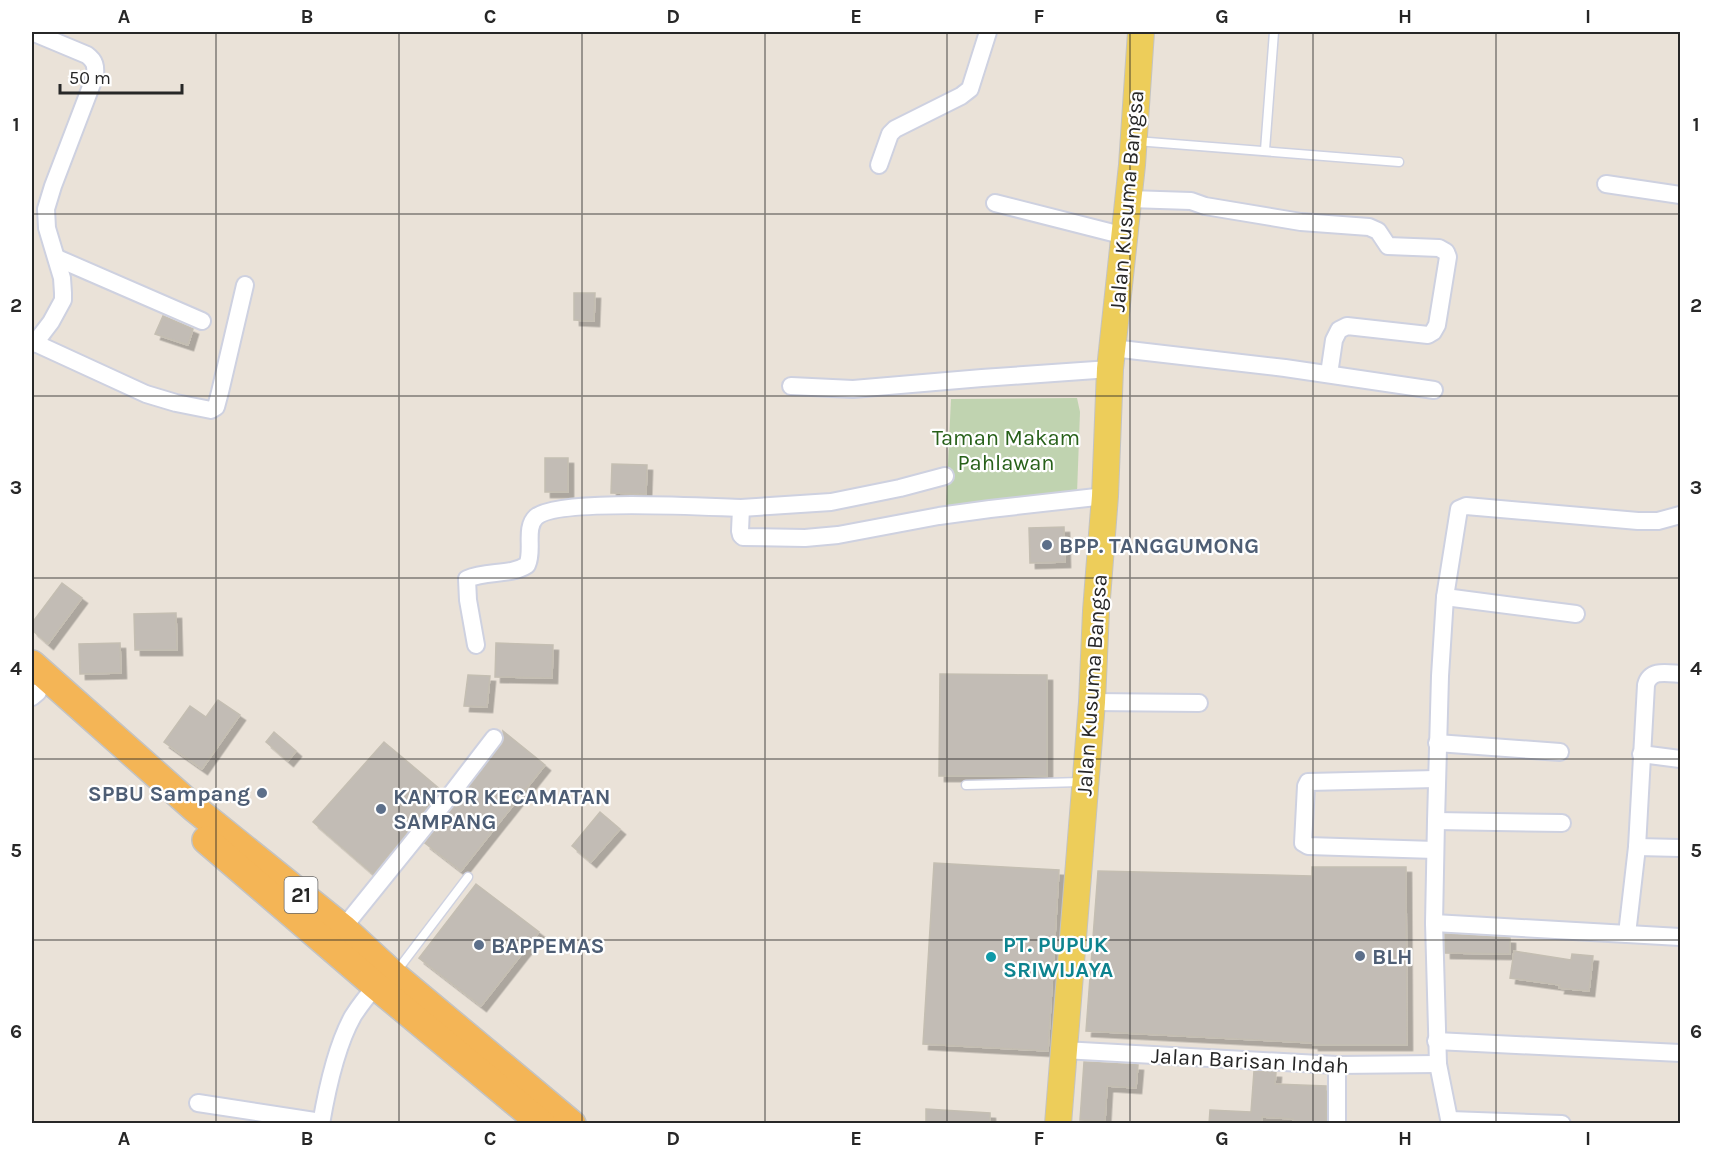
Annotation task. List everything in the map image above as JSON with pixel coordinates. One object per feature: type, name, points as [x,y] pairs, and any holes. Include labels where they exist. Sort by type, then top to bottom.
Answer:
[{"type":"highway","name":"21","points":[[32,664],[194,808],[343,928],[385,980],[542,1124]]},
{"type":"highway","name":"21","points":[[34,692],[175,814],[572,1124]]},
{"type":"main road","name":"Jalan Kusuma Bangsa","points":[[1058,1124],[1092,702],[1096,611],[1106,496],[1111,359],[1129,199],[1141,32]]},
{"type":"street","points":[[32,32],[87,55],[92,59],[96,69],[46,209],[49,234],[63,285],[63,300],[51,322],[33,344],[146,394],[211,410],[216,407],[245,285]]},
{"type":"street","points":[[879,165],[892,131],[961,96],[970,89],[988,32]]},
{"type":"street","points":[[1606,184],[1680,195]]},
{"type":"street","points":[[1129,199],[1191,201],[1205,206],[1301,222],[1369,228],[1378,231],[1388,246],[1439,249],[1446,252],[1448,257],[1437,325],[1433,332],[1428,335],[1347,326],[1339,330],[1334,340],[1329,374]]},
{"type":"street","points":[[995,203],[1125,236]]},
{"type":"street","points":[[57,258],[202,321]]},
{"type":"street","points":[[791,386],[853,389],[982,378],[1111,359],[1329,374],[1434,390]]},
{"type":"street","points":[[476,645],[467,580],[469,577],[481,574],[521,569],[527,565],[530,555],[531,522],[544,512],[567,507],[615,505],[741,508],[831,502],[945,476]]},
{"type":"street","points":[[741,508],[740,531],[743,537],[805,538],[838,535],[990,508],[1106,496]]},
{"type":"street","points":[[1562,1124],[1450,1122],[1437,1064],[1434,923],[1437,743],[1445,597],[1458,513],[1462,507],[1638,521],[1658,521],[1680,515]]},
{"type":"street","points":[[1445,597],[1576,614]]},
{"type":"street","points":[[1627,934],[1637,847],[1641,754],[1648,679],[1653,674],[1659,673],[1680,674]]},
{"type":"street","points":[[1092,702],[1199,703]]},
{"type":"street","points":[[343,928],[494,738]]},
{"type":"street","points":[[1437,743],[1560,752]]},
{"type":"street","points":[[1641,754],[1680,759]]},
{"type":"street","points":[[1435,850],[1308,846],[1303,843],[1305,786],[1308,782],[1436,779]]},
{"type":"street","points":[[1436,820],[1562,823]]},
{"type":"street","points":[[1637,847],[1680,848]]},
{"type":"street","points":[[1434,923],[1680,937]]},
{"type":"street","points":[[198,1103],[321,1123],[335,1064],[347,1028],[354,1015],[385,980]]},
{"type":"street","points":[[1436,1041],[1680,1053]]},
{"type":"street","name":"Jalan Barisan Indah","points":[[1063,1050],[1337,1065],[1437,1064]]},
{"type":"street","points":[[1337,1065],[1337,1124]]},
{"type":"lane","points":[[1265,150],[1274,32]]},
{"type":"lane","points":[[1133,141],[1399,162]]},
{"type":"lane","points":[[966,785],[1085,782]]},
{"type":"lane","points":[[385,980],[468,876]]},
{"type":"green space","name":"Taman Makam Pahlawan","points":[[1077,398],[1080,412],[1077,493],[946,506],[951,399]]},
{"type":"building","points":[[574,293],[595,293],[594,321],[574,320]]},
{"type":"building","points":[[163,316],[193,329],[188,345],[155,334]]},
{"type":"building","points":[[545,458],[568,458],[568,492],[545,492]]},
{"type":"building","points":[[612,464],[647,465],[646,494],[611,493]]},
{"type":"building","name":"BPP. TANGGUMONG","points":[[1064,527],[1065,562],[1030,563],[1029,528]]},
{"type":"building","points":[[62,583],[82,598],[48,644],[32,630],[32,623]]},
{"type":"building","points":[[176,613],[177,650],[135,650],[134,614]]},
{"type":"building","points":[[120,643],[121,673],[80,674],[79,644]]},
{"type":"building","points":[[496,643],[553,645],[552,678],[495,677]]},
{"type":"building","points":[[940,674],[1047,675],[1047,776],[939,776]]},
{"type":"building","points":[[468,675],[490,676],[487,707],[464,706]]},
{"type":"building","points":[[218,700],[240,715],[202,769],[164,742],[190,706],[206,717]]},
{"type":"building","points":[[503,731],[545,765],[461,871],[425,843],[502,744]]},
{"type":"building","points":[[274,732],[296,751],[288,761],[266,742]]},
{"type":"building","name":"KANTOR KECAMATAN SAMPANG","points":[[384,742],[441,790],[373,874],[313,822]]},
{"type":"building","points":[[600,812],[620,829],[591,862],[572,846]]},
{"type":"building","name":"PT. PUPUK SRIWIJAYA","points":[[934,863],[1059,870],[1048,1051],[923,1044]]},
{"type":"building","points":[[1312,867],[1406,867],[1407,1045],[1313,1045],[1313,1043],[1086,1031],[1098,871],[1312,876]]},
{"type":"building","name":"BAPPEMAS","points":[[476,884],[539,932],[481,1006],[419,958]]},
{"type":"building","points":[[1445,934],[1510,938],[1510,954],[1445,953]]},
{"type":"building","points":[[1514,951],[1571,960],[1572,954],[1593,956],[1589,991],[1559,988],[1560,985],[1510,978]]},
{"type":"building","points":[[1084,1062],[1138,1065],[1136,1088],[1107,1086],[1105,1121],[1080,1120]]},
{"type":"building","points":[[1254,1071],[1276,1072],[1275,1084],[1326,1086],[1326,1124],[1293,1124],[1293,1119],[1262,1117],[1262,1124],[1209,1124],[1210,1110],[1251,1112]]},
{"type":"building","points":[[926,1109],[990,1113],[990,1124],[926,1124]]},
{"type":"place","name":"BPP. TANGGUMONG","points":[[1047,545]]},
{"type":"place","name":"SPBU Sampang","points":[[262,793]]},
{"type":"place","name":"KANTOR KECAMATAN SAMPANG","points":[[381,809]]},
{"type":"place","name":"BAPPEMAS","points":[[479,945]]},
{"type":"place","name":"BLH","points":[[1360,956]]},
{"type":"place","name":"PT. PUPUK SRIWIJAYA","points":[[991,957]]}]
